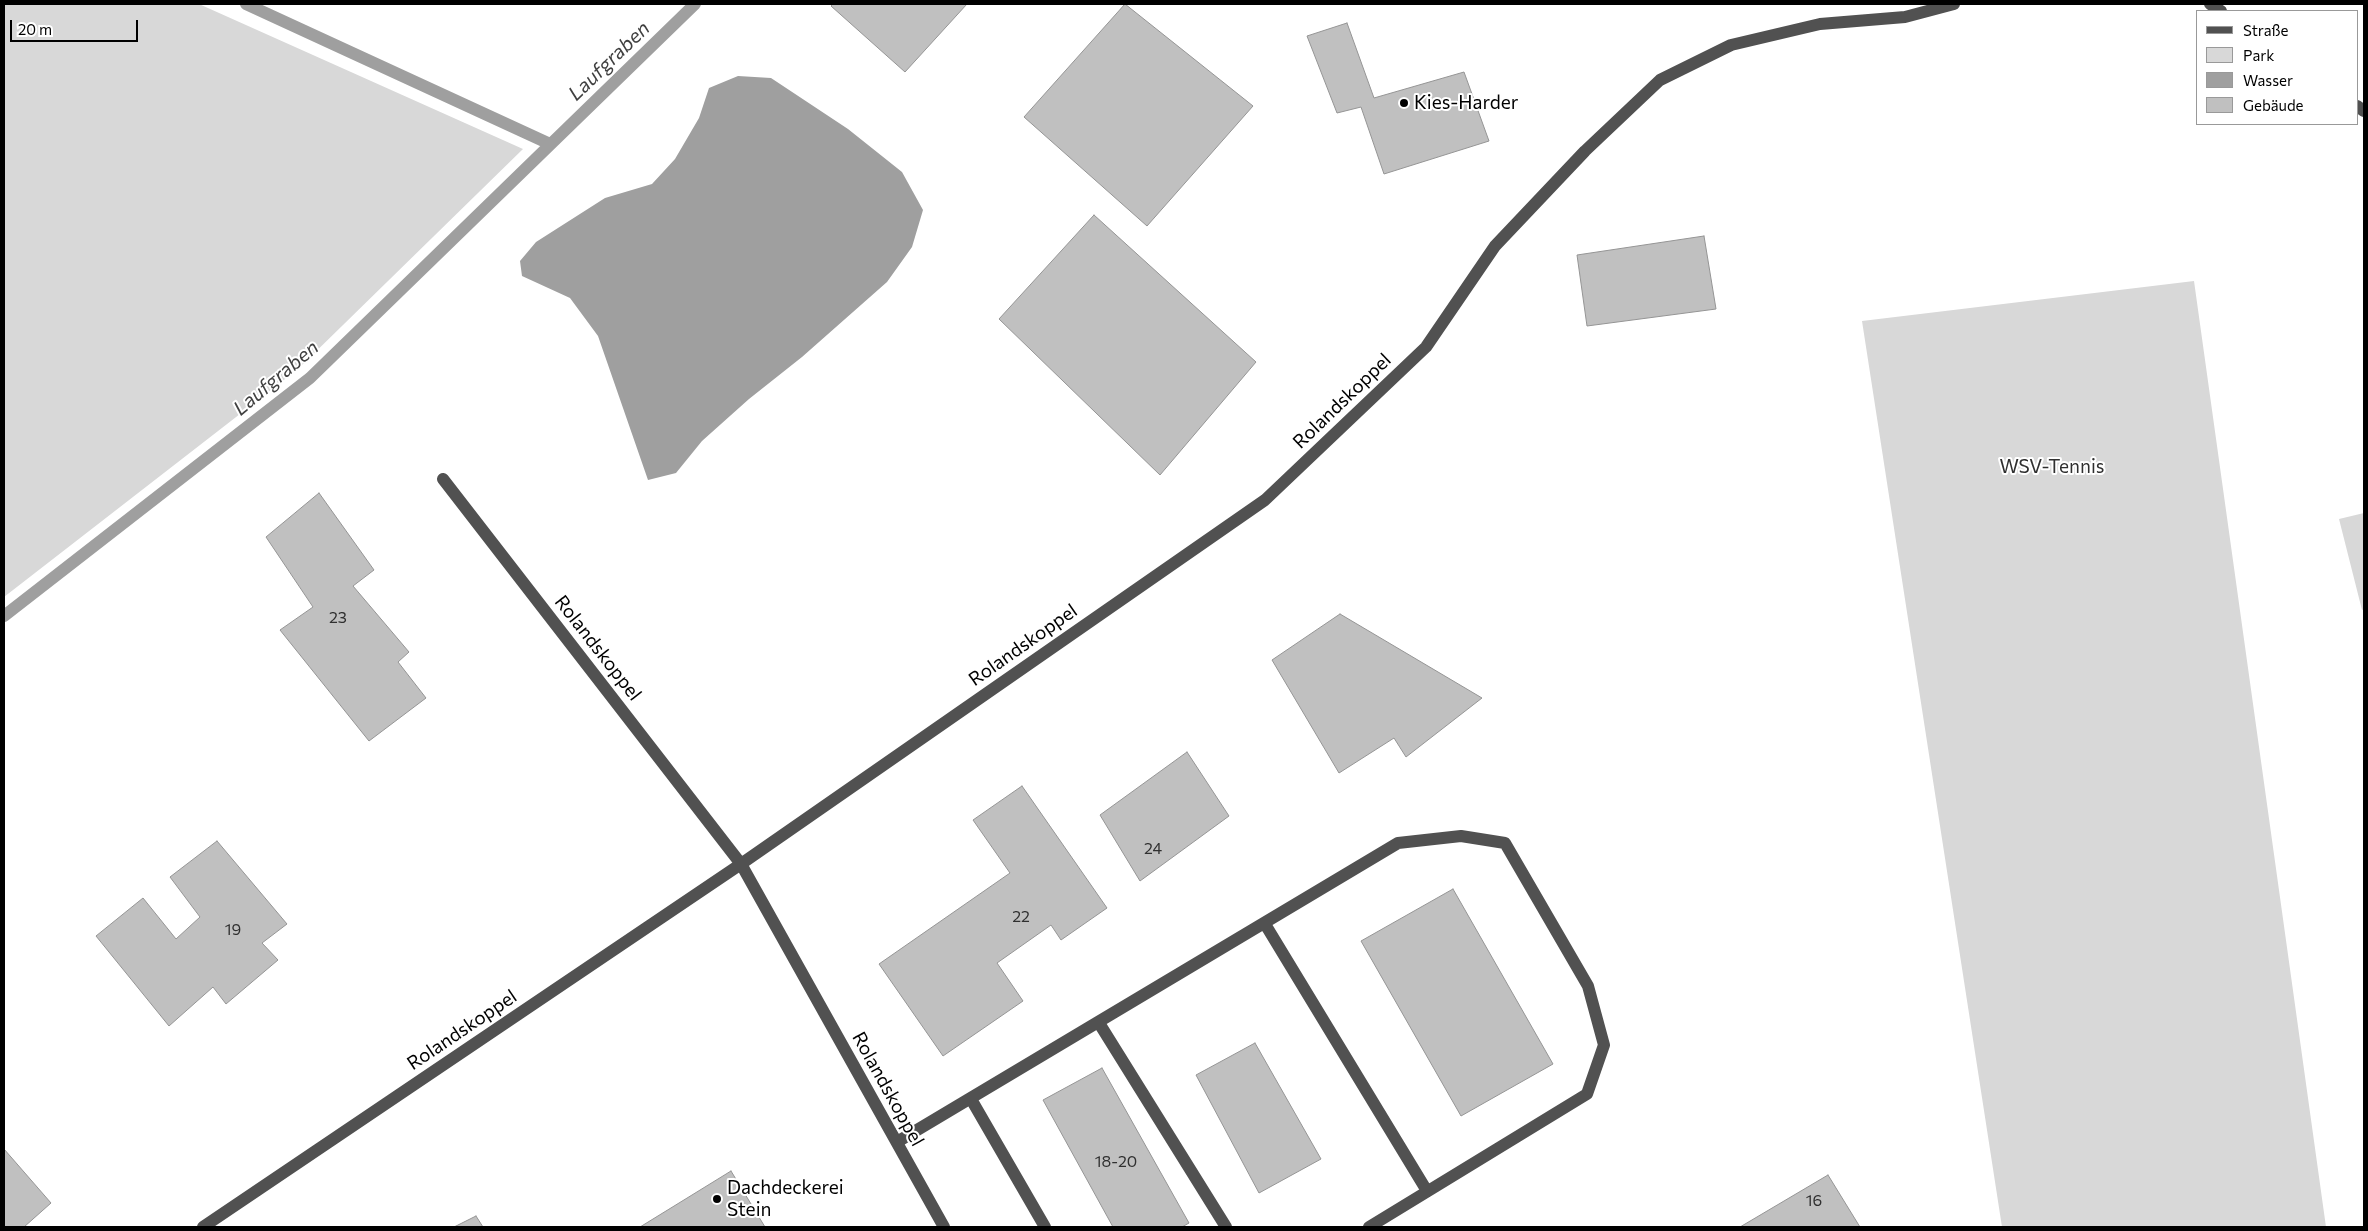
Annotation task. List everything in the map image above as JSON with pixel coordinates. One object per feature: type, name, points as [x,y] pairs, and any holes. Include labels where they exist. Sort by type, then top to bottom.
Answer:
[{"type":"street","name":"Rolandskoppel","points":[[203,1227],[741,864],[1265,500],[1426,347],[1495,246],[1585,151],[1660,80],[1731,45],[1820,24],[1905,17],[1954,4]]},
{"type":"street","name":"Rolandskoppel","points":[[444,479],[741,864],[944,1227]]},
{"type":"street","points":[[897,1142],[1266,924],[1398,843],[1461,836],[1505,843],[1588,986],[1604,1045],[1588,1094],[1369,1227]]},
{"type":"street","points":[[1266,924],[1427,1191]]},
{"type":"street","points":[[1099,1023],[1226,1227]]},
{"type":"street","points":[[971,1099],[1045,1227]]},
{"type":"green space","points":[[4,4],[199,4],[523,149],[298,369],[4,597]]},
{"type":"green space","name":"WSV-Tennis","points":[[2194,281],[2326,1227],[2002,1227],[1862,321]]},
{"type":"green space","points":[[2364,513],[2364,609],[2362,610],[2339,519]]},
{"type":"water","points":[[738,76],[771,78],[848,129],[902,172],[923,210],[912,247],[887,282],[702,441],[676,473],[648,480],[598,336],[570,298],[522,276],[520,261],[536,242],[605,198],[652,184],[675,159],[699,118],[709,88]]},
{"type":"building","points":[[833,4],[967,4],[905,72],[831,6]]},
{"type":"building","points":[[1125,4],[1253,106],[1147,226],[1024,117]]},
{"type":"building","name":"Kies-Harder","points":[[1347,23],[1374,98],[1464,72],[1489,141],[1384,174],[1361,107],[1337,113],[1307,36]]},
{"type":"building","points":[[1094,215],[1256,362],[1160,475],[999,319]]},
{"type":"building","points":[[1704,236],[1716,309],[1587,326],[1577,255]]},
{"type":"building","points":[[319,493],[374,570],[353,586],[409,652],[398,662],[426,698],[369,741],[280,630],[313,607],[266,537]]},
{"type":"building","points":[[1340,614],[1482,698],[1406,757],[1394,738],[1339,773],[1272,660]]},
{"type":"building","points":[[1187,752],[1229,816],[1140,881],[1100,815]]},
{"type":"building","points":[[1022,786],[1107,908],[1061,940],[1051,925],[997,963],[1023,1001],[943,1056],[879,964],[1010,873],[973,820]]},
{"type":"building","points":[[217,841],[287,924],[262,943],[278,960],[226,1004],[213,987],[169,1026],[96,936],[143,898],[176,939],[200,917],[170,877]]},
{"type":"building","points":[[1453,889],[1553,1064],[1461,1116],[1361,941]]},
{"type":"building","points":[[1255,1043],[1321,1159],[1259,1193],[1196,1075]]},
{"type":"building","points":[[1102,1068],[1189,1223],[1182,1227],[1113,1227],[1043,1100]]},
{"type":"building","points":[[4,1149],[51,1203],[24,1227],[4,1227]]},
{"type":"building","name":"Dachdeckerei Stein","points":[[731,1171],[765,1227],[640,1227]]},
{"type":"building","points":[[1828,1175],[1860,1227],[1740,1227]]},
{"type":"building","points":[[476,1216],[483,1227],[454,1227]]},
{"type":"waterway","name":"Laufgraben","points":[[246,4],[550,144]]},
{"type":"waterway","name":"Laufgraben","points":[[4,616],[310,378],[695,4]]},
{"type":"place","name":"Kies-Harder","points":[[1404,103]]},
{"type":"place","name":"Dachdeckerei Stein","points":[[717,1199]]}]
